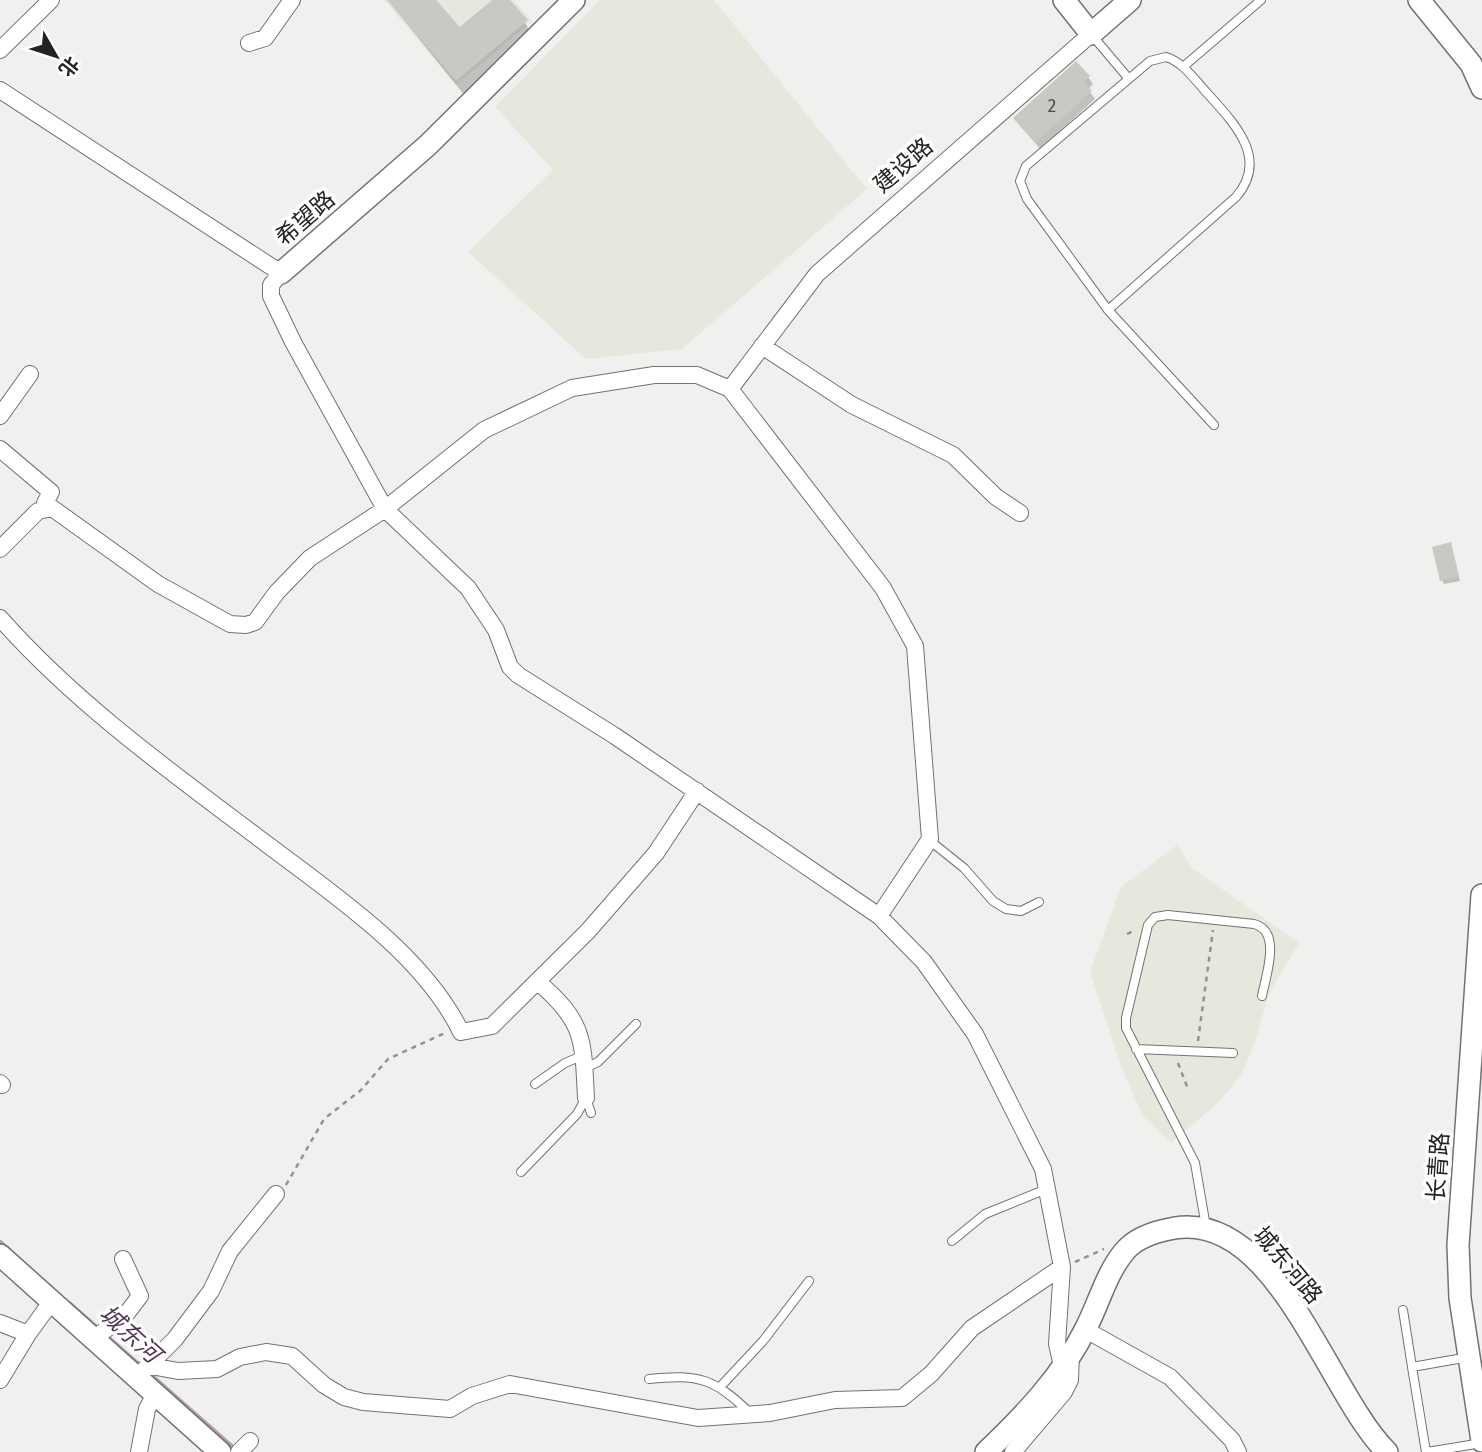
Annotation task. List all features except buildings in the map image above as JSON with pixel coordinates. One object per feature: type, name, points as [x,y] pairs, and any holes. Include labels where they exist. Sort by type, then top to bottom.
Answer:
[{"type":"street","points":[[0,50],[51,0]]},
{"type":"street","points":[[249,43],[265,38],[292,0]]},
{"type":"street","name":"希望路","points":[[0,90],[281,273],[428,145],[574,0]]},
{"type":"street","points":[[1064,0],[1091,34]]},
{"type":"street","name":"建设路","points":[[730,389],[817,274],[1130,0]]},
{"type":"street","points":[[1419,0],[1460,49],[1482,88]]},
{"type":"street","points":[[1460,49],[1482,44]]},
{"type":"street","points":[[281,273],[271,285],[271,296],[293,342],[386,509],[468,588],[496,630],[510,667],[518,676],[697,791],[879,916],[924,962],[975,1034],[1043,1169],[1049,1188],[1062,1267],[1057,1344],[1067,1359],[1070,1380],[1064,1392],[1013,1452]]},
{"type":"street","points":[[762,346],[852,405],[953,455],[996,497],[1020,513]]},
{"type":"street","points":[[0,416],[30,374]]},
{"type":"street","points":[[0,549],[38,511],[47,507],[57,510],[158,583],[239,626],[255,622],[293,573],[310,558],[386,509],[484,430],[572,388],[654,375],[697,375],[730,389],[883,588],[915,646],[929,840],[879,916]]},
{"type":"street","points":[[0,449],[51,492],[46,500],[47,507]]},
{"type":"street","points":[[0,618],[56,677],[120,733],[295,865],[401,953],[439,996],[461,1032],[492,1026],[538,982],[634,882],[697,791]]},
{"type":"street","name":"长青路","points":[[1482,895],[1458,1245],[1461,1298],[1482,1442]]},
{"type":"street","points":[[538,982],[561,1003],[575,1021],[583,1042],[589,1106]]},
{"type":"street","points":[[143,1371],[211,1291],[230,1251],[276,1194]]},
{"type":"street","name":"城东河路","points":[[986,1452],[1014,1424],[1067,1359],[1086,1330],[1110,1275],[1125,1250],[1138,1240],[1163,1230],[1206,1227],[1234,1239],[1263,1268],[1326,1356],[1359,1418],[1387,1452]]},
{"type":"street","points":[[0,1255],[52,1301],[102,1333],[143,1371],[155,1394],[220,1452]]},
{"type":"street","points":[[102,1333],[140,1296],[123,1259]]},
{"type":"street","points":[[143,1371],[217,1369],[240,1357],[266,1352],[292,1356],[324,1385],[344,1397],[363,1402],[450,1409],[472,1396],[510,1384],[698,1418],[770,1413],[835,1399],[902,1398],[931,1374],[972,1328],[1062,1267]]},
{"type":"street","points":[[0,1380],[52,1301]]},
{"type":"street","points":[[0,1323],[28,1334]]},
{"type":"street","points":[[1086,1330],[1170,1377],[1232,1440],[1238,1452]]},
{"type":"street","points":[[139,1452],[147,1409],[155,1394]]},
{"type":"lane","points":[[1183,67],[1261,0]]},
{"type":"lane","points":[[1091,34],[1129,79]]},
{"type":"lane","points":[[1108,310],[1236,197],[1250,171],[1244,138],[1183,67],[1172,58],[1157,57],[1129,79],[1027,166],[1020,181],[1027,199],[1108,310],[1214,425]]},
{"type":"lane","points":[[929,840],[948,852],[999,906],[1021,911],[1039,902]]},
{"type":"lane","points":[[1206,1227],[1195,1163],[1126,1028],[1148,925],[1155,917],[1163,915],[1255,924],[1268,931],[1271,937],[1262,996]]},
{"type":"lane","points":[[535,1084],[565,1063],[598,1062],[636,1024]]},
{"type":"lane","points":[[1136,1049],[1233,1053]]},
{"type":"lane","points":[[521,1172],[589,1106]]},
{"type":"lane","points":[[952,1241],[985,1214],[1049,1188]]},
{"type":"lane","points":[[721,1386],[764,1341],[809,1281]]},
{"type":"lane","points":[[1403,1310],[1427,1452],[1482,1442]]},
{"type":"lane","points":[[1412,1367],[1469,1357]]},
{"type":"lane","points":[[649,1379],[691,1379],[721,1386],[751,1414]]},
{"type":"path","points":[[1197,1051],[1214,919]]},
{"type":"path","points":[[276,1194],[294,1175],[324,1119],[361,1090],[387,1059],[451,1031],[461,1032]]},
{"type":"path","points":[[1174,1050],[1188,1089]]},
{"type":"path","points":[[1062,1267],[1110,1247]]},
{"type":"shaded area","points":[[384,0],[514,0],[532,21],[456,85]]},
{"type":"shaded area","points":[[600,0],[714,0],[867,189],[682,349],[586,359],[468,252],[553,170],[495,107]]},
{"type":"shaded area","points":[[1177,845],[1192,868],[1299,943],[1268,995],[1256,1040],[1241,1075],[1219,1102],[1171,1143],[1143,1116],[1122,1069],[1090,972],[1121,887]]},
{"type":"waterway","name":"城东河","points":[[0,1242],[9,1250]]},
{"type":"waterway","name":"城东河","points":[[70,1304],[237,1451]]}]
